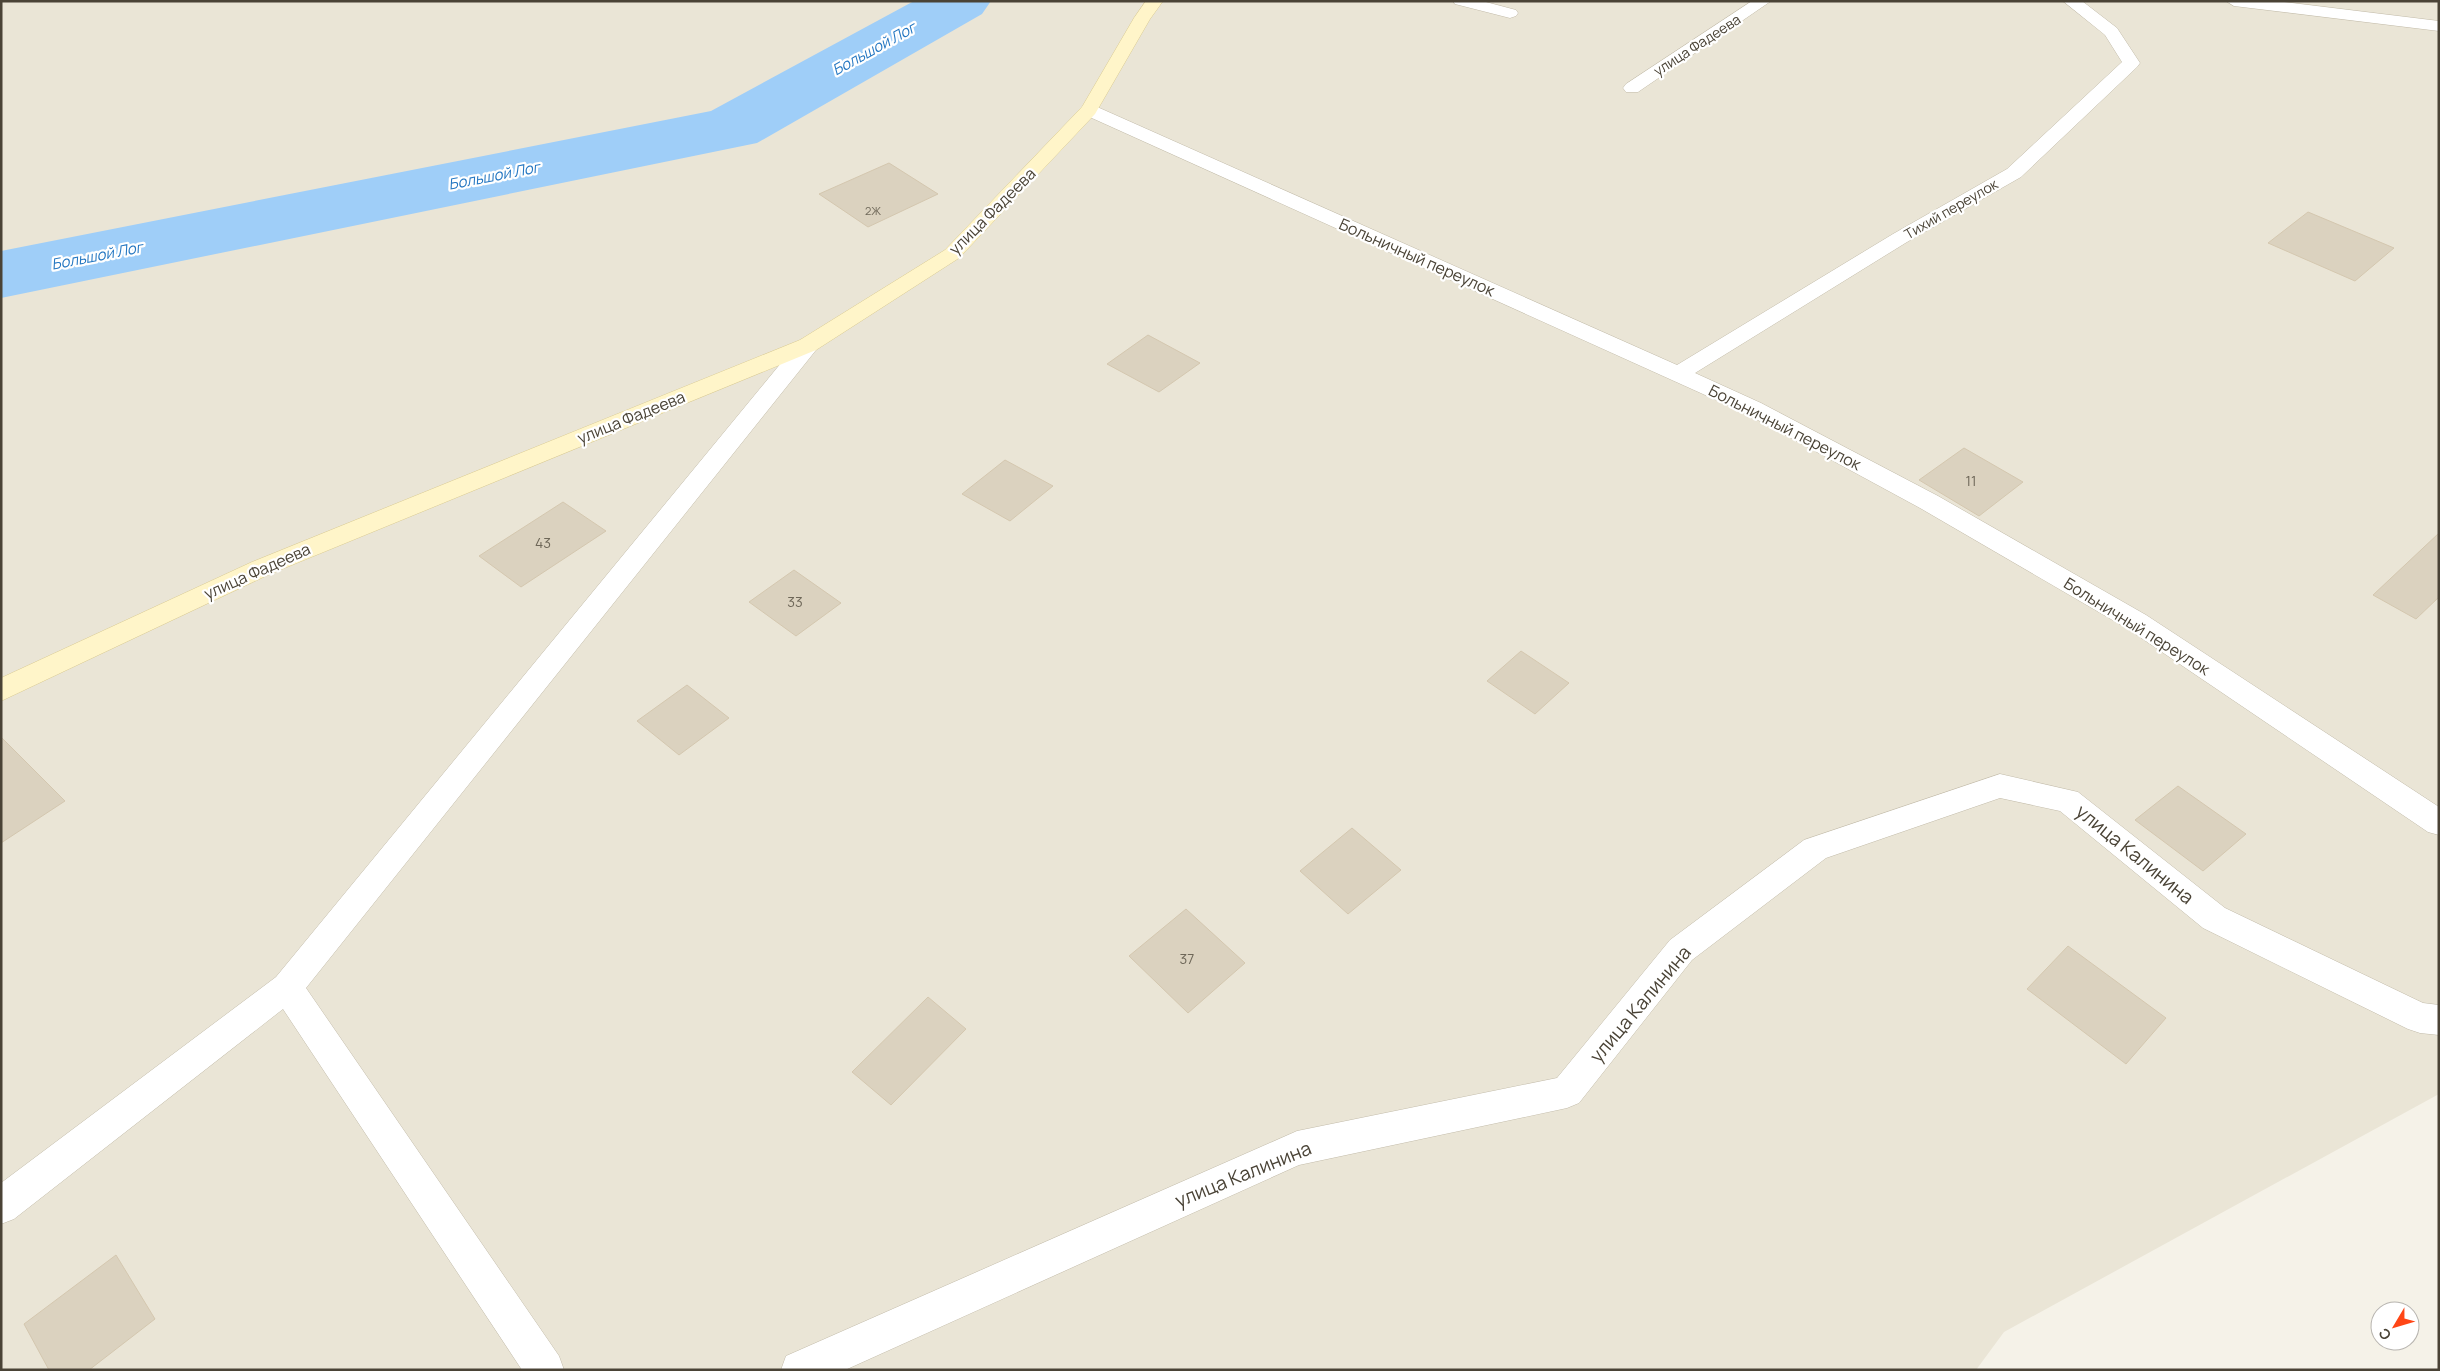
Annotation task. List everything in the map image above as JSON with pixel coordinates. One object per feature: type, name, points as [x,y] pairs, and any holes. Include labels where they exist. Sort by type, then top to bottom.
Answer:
[{"type":"street","name":"улица Фадеева","points":[[1,690],[261,568],[808,345],[952,254],[1089,110],[1142,18],[1155,1]]},
{"type":"street","points":[[1461,1],[1510,13]]},
{"type":"street","name":"улица Фадеева","points":[[1632,88],[1763,1]]},
{"type":"street","name":"Тихий переулок","points":[[1678,375],[1900,238],[2014,173],[2131,63],[2111,32],[2071,1]]},
{"type":"street","points":[[2234,1],[2319,6],[2439,26]]},
{"type":"street","name":"Больничный переулок","points":[[1089,110],[1752,408],[1929,502],[2137,622],[2439,823]]},
{"type":"street","points":[[1,1206],[287,987],[808,345]]},
{"type":"street","name":"улица Калинина","points":[[800,1370],[1298,1148],[1566,1092],[1681,950],[1815,850],[2000,786],[2068,801],[2214,918],[2420,1018],[2439,1020]]},
{"type":"street","points":[[287,987],[545,1370]]},
{"type":"shaded area","points":[[1,1],[2439,1],[2439,1094],[2004,1332],[1976,1370],[1,1370]]},
{"type":"building","points":[[889,163],[938,194],[868,227],[819,194]]},
{"type":"building","points":[[2308,212],[2394,248],[2355,281],[2268,243]]},
{"type":"building","points":[[1148,335],[1200,363],[1159,392],[1107,364]]},
{"type":"building","points":[[1964,448],[2023,482],[1979,516],[1919,480]]},
{"type":"building","points":[[1005,460],[1053,486],[1010,521],[962,494]]},
{"type":"building","points":[[563,502],[606,531],[521,587],[479,556]]},
{"type":"building","points":[[2439,533],[2439,597],[2416,619],[2373,595]]},
{"type":"building","points":[[794,570],[841,603],[796,636],[749,602]]},
{"type":"building","points":[[1521,651],[1569,683],[1535,714],[1487,681]]},
{"type":"building","points":[[687,685],[729,718],[679,755],[637,721]]},
{"type":"building","points":[[1,737],[65,801],[1,843]]},
{"type":"building","points":[[2178,786],[2246,834],[2203,871],[2135,820]]},
{"type":"building","points":[[1352,828],[1401,870],[1348,914],[1300,871]]},
{"type":"building","points":[[1186,909],[1245,963],[1188,1013],[1129,956]]},
{"type":"building","points":[[2068,946],[2166,1018],[2126,1064],[2027,989]]},
{"type":"building","points":[[928,997],[966,1029],[891,1105],[852,1072]]},
{"type":"building","points":[[116,1255],[155,1319],[89,1370],[49,1370],[24,1324]]},
{"type":"waterway","name":"Большой Лог","points":[[1,275],[732,128],[960,1]]}]
